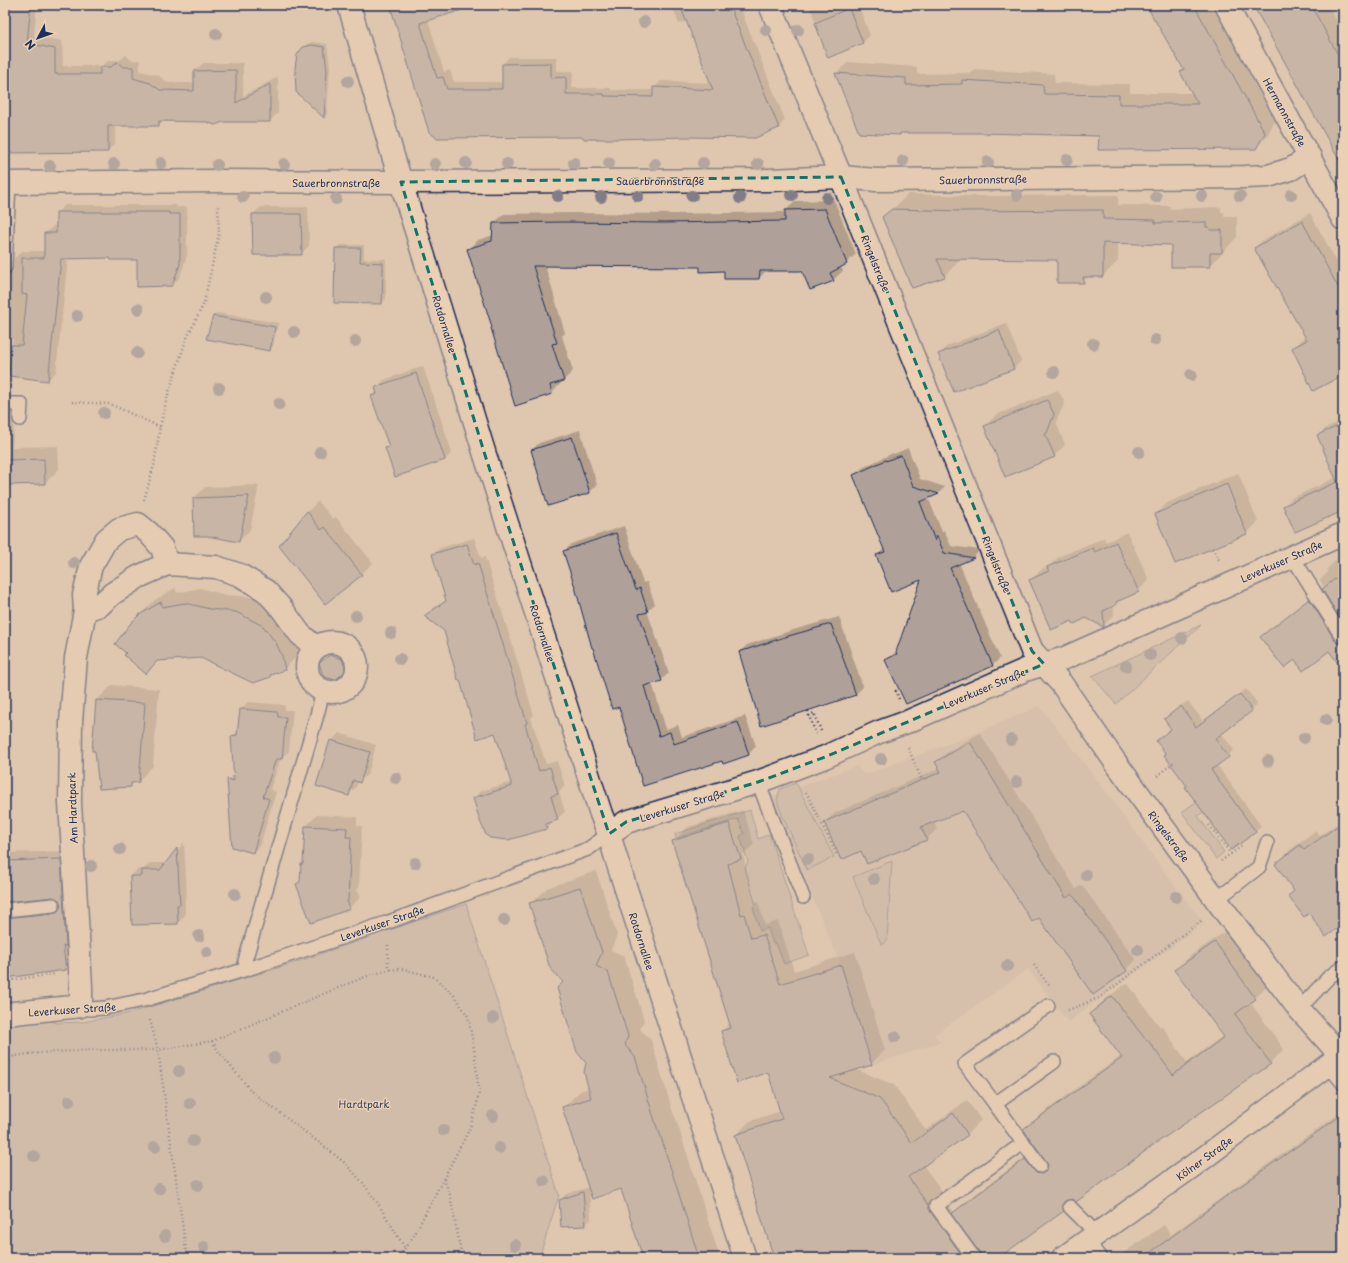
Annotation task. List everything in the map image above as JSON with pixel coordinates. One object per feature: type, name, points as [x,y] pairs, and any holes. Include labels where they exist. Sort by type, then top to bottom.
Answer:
[{"type":"street","name":"Rotdornallee","points":[[349,5],[401,182],[485,454],[745,1258]]},
{"type":"street","name":"Ringelstraße","points":[[770,5],[1032,651],[1060,683],[1199,877],[1337,1058]]},
{"type":"street","name":"Hermannstraße","points":[[1226,5],[1343,219]]},
{"type":"street","name":"Sauerbronnstraße","points":[[7,183],[769,180],[841,177],[876,180],[1268,176],[1291,169],[1310,157]]},
{"type":"street","points":[[138,524],[149,533],[162,548],[167,564]]},
{"type":"street","name":"Am Hardtpark","points":[[81,1006],[70,803],[71,722],[75,665],[85,610],[84,595],[91,566],[106,540],[119,528],[138,524]]},
{"type":"street","name":"Leverkuser Straße","points":[[609,834],[626,822],[758,782],[825,757],[879,732],[908,722],[1025,670],[1065,658],[1343,534]]},
{"type":"street","points":[[85,610],[100,605],[112,594],[138,577],[167,564],[216,567],[240,575],[266,591],[282,609],[300,634],[316,648]]},
{"type":"street","points":[[332,642],[341,643],[354,655],[357,663],[357,672],[354,680],[348,687],[340,692],[332,693],[323,691],[315,686],[307,672],[307,663],[310,655],[316,648],[323,644],[332,642]]},
{"type":"street","name":"Leverkuser Straße","points":[[5,1014],[81,1006]]},
{"type":"street","name":"Kölner Straße","points":[[1063,1258],[1095,1244],[1197,1163],[1337,1058]]},
{"type":"lane","points":[[5,267],[7,183]]},
{"type":"lane","points":[[5,404],[21,404],[20,419]]},
{"type":"lane","points":[[1292,556],[1343,638]]},
{"type":"lane","points":[[247,969],[245,961],[323,691]]},
{"type":"lane","points":[[758,782],[803,897]]},
{"type":"lane","name":"Leverkuser Straße","points":[[81,1006],[90,1009],[105,1008],[144,1000],[247,969],[386,923],[588,849],[609,834]]},
{"type":"lane","points":[[1216,900],[1259,867],[1267,843]]},
{"type":"lane","points":[[5,910],[53,905]]},
{"type":"lane","points":[[1299,1009],[1329,977],[1343,967]]},
{"type":"lane","points":[[1040,1166],[965,1064],[1048,1006]]},
{"type":"lane","points":[[1337,1058],[1343,1083]]},
{"type":"lane","points":[[995,1104],[1054,1062]]},
{"type":"lane","points":[[974,1258],[936,1206],[1015,1149]]},
{"type":"lane","points":[[1070,1207],[1095,1244]]},
{"type":"path","points":[[138,524],[154,465],[160,427],[167,398],[186,340],[204,303],[219,233],[218,181]]},
{"type":"path","points":[[72,402],[110,404],[160,427]]},
{"type":"path","points":[[808,711],[812,724]]},
{"type":"path","points":[[912,759],[922,780]]},
{"type":"path","points":[[796,767],[800,781],[837,855]]},
{"type":"path","points":[[1209,826],[1231,854]]},
{"type":"path","points":[[1199,877],[1248,842]]},
{"type":"path","points":[[1067,1010],[1099,998],[1202,920]]},
{"type":"path","points":[[1034,965],[1053,991]]},
{"type":"path","points":[[5,1058],[27,1054],[89,1050],[158,1050],[212,1041],[340,987],[388,970],[403,969],[434,977],[453,994],[468,1016],[474,1049],[478,1093],[470,1128],[414,1235],[398,1258]]},
{"type":"path","points":[[5,981],[57,974]]},
{"type":"path","points":[[144,1000],[158,1050],[187,1258]]},
{"type":"path","points":[[212,1041],[223,1057],[252,1092],[325,1147],[349,1168],[363,1183],[379,1205],[405,1248]]},
{"type":"path","points":[[444,1178],[450,1195],[462,1258]]},
{"type":"highlighted area","points":[[841,177],[1032,651],[1044,664],[825,757],[758,782],[626,822],[609,834],[485,455],[401,182]]},
{"type":"shaded area","points":[[1039,706],[1094,776],[1183,897],[1204,923],[1068,1022],[1028,969],[934,1035],[941,1042],[872,1065],[841,965],[770,797],[857,766],[864,775],[967,737]]},
{"type":"green space","points":[[1201,625],[1116,704],[1092,676]]},
{"type":"green space","points":[[796,783],[834,857],[807,870],[777,800],[780,789]]},
{"type":"green space","points":[[1215,788],[1204,811],[1198,816],[1224,852],[1216,859],[1182,812]]},
{"type":"green space","points":[[750,810],[758,839],[769,834],[809,955],[784,964],[776,943],[773,944],[768,928],[760,931],[753,907],[756,905],[745,868],[748,862],[740,836],[744,834],[738,819],[676,838],[675,834]]},
{"type":"green space","points":[[892,861],[887,940],[884,944],[881,944],[853,877]]},
{"type":"green space","name":"Hardtpark","points":[[466,904],[559,1195],[539,1258],[5,1258],[5,1026],[48,1020],[57,1023],[83,1022],[130,1013],[291,964]]},
{"type":"building","points":[[5,5],[31,5],[27,43],[55,49],[55,74],[100,74],[100,67],[111,67],[117,62],[123,67],[133,67],[133,78],[150,83],[160,90],[194,91],[194,71],[236,70],[236,103],[270,84],[270,122],[223,122],[215,125],[207,122],[159,121],[159,126],[108,126],[108,152],[5,153]]},
{"type":"building","points":[[390,5],[462,5],[462,10],[420,23],[437,78],[443,77],[447,89],[502,89],[502,64],[551,63],[551,78],[566,77],[566,94],[604,94],[604,96],[653,97],[653,87],[713,90],[680,5],[729,5],[779,128],[755,138],[437,138],[429,132]]},
{"type":"building","points":[[1146,5],[1194,5],[1265,133],[1256,149],[1098,150],[1099,136],[981,133],[900,133],[900,135],[859,133],[835,73],[906,78],[906,85],[962,84],[962,80],[1043,85],[1044,94],[1119,95],[1119,104],[1198,104],[1180,72],[1184,70]]},
{"type":"building","points":[[1253,5],[1311,5],[1343,64],[1343,167]]},
{"type":"building","points":[[849,8],[863,43],[828,58],[815,23]]},
{"type":"building","points":[[312,45],[324,47],[327,71],[324,118],[296,92],[295,68],[297,55],[303,47]]},
{"type":"building","points":[[825,209],[847,264],[830,273],[834,281],[810,290],[802,271],[760,271],[759,279],[724,279],[724,271],[700,272],[700,267],[533,266],[557,343],[552,344],[564,381],[550,385],[552,394],[515,406],[467,249],[492,241],[493,223],[785,221],[785,210]]},
{"type":"building","points":[[892,209],[960,211],[1103,210],[1103,219],[1155,220],[1155,223],[1206,222],[1206,227],[1209,227],[1210,230],[1222,230],[1222,253],[1210,253],[1210,267],[1171,267],[1171,245],[1103,243],[1103,277],[1083,277],[1084,283],[1057,283],[1057,260],[937,259],[945,277],[912,288],[882,217]]},
{"type":"building","points":[[56,212],[169,212],[169,214],[180,214],[180,264],[172,286],[137,287],[137,260],[111,260],[110,258],[61,259],[48,381],[9,376],[11,345],[22,345],[27,295],[22,294],[22,258],[44,258],[44,233],[56,233]]},
{"type":"building","points":[[252,214],[301,214],[302,255],[253,255]]},
{"type":"building","points":[[1302,221],[1343,296],[1343,375],[1313,391],[1292,348],[1307,340],[1254,248]]},
{"type":"building","points":[[335,248],[361,248],[360,262],[383,263],[382,304],[334,303]]},
{"type":"building","points":[[213,316],[275,327],[270,351],[206,339]]},
{"type":"building","points":[[999,330],[1014,369],[954,392],[938,354]]},
{"type":"building","points":[[416,373],[445,460],[395,477],[385,448],[389,447],[371,396],[377,394],[375,387]]},
{"type":"building","points":[[1047,400],[1054,414],[1047,433],[1045,434],[1055,457],[1005,477],[984,426]]},
{"type":"building","points":[[1343,424],[1343,511],[1295,532],[1283,506],[1337,482],[1317,435]]},
{"type":"building","points":[[572,437],[590,493],[548,506],[531,450]]},
{"type":"building","points":[[901,455],[913,486],[939,494],[920,502],[935,541],[937,536],[944,553],[974,558],[950,568],[993,666],[906,704],[885,660],[897,654],[896,652],[921,580],[891,592],[876,555],[885,552],[853,475]]},
{"type":"building","points":[[44,459],[45,484],[7,485],[6,460]]},
{"type":"building","points":[[1227,484],[1247,534],[1175,564],[1155,514]]},
{"type":"building","points":[[249,496],[239,542],[207,536],[194,536],[193,498]]},
{"type":"building","points":[[307,511],[321,530],[325,527],[362,575],[325,604],[279,546]]},
{"type":"building","points":[[616,533],[636,590],[640,588],[648,612],[639,614],[662,681],[644,686],[659,736],[670,732],[674,744],[738,722],[749,755],[723,764],[722,761],[643,786],[619,707],[612,709],[563,551]]},
{"type":"building","points":[[1116,542],[1139,592],[1116,602],[1116,605],[1103,611],[1104,627],[1086,618],[1074,624],[1072,621],[1051,630],[1029,580],[1049,571],[1047,567],[1093,548],[1095,552]]},
{"type":"building","points":[[467,544],[474,565],[478,563],[527,723],[525,724],[539,771],[550,767],[558,794],[551,796],[558,820],[546,824],[547,829],[508,840],[490,838],[486,835],[473,798],[512,786],[495,733],[477,739],[444,631],[424,616],[446,601],[432,554]]},
{"type":"building","points":[[1343,573],[1343,623],[1322,589]]},
{"type":"building","points":[[1309,599],[1336,642],[1343,646],[1343,670],[1329,651],[1303,671],[1295,660],[1284,668],[1260,637]]},
{"type":"building","points":[[161,602],[162,607],[185,603],[210,609],[236,612],[263,626],[276,643],[282,656],[285,670],[270,675],[271,677],[253,683],[201,658],[157,661],[146,674],[124,655],[126,653],[115,644],[139,615]]},
{"type":"building","points":[[831,624],[856,695],[761,726],[739,652]]},
{"type":"building","points":[[330,655],[342,659],[346,671],[335,680],[323,676],[319,663]]},
{"type":"building","points":[[1240,694],[1252,711],[1215,739],[1229,757],[1211,770],[1256,832],[1231,850],[1185,787],[1187,786],[1164,755],[1166,754],[1156,741],[1171,729],[1164,719],[1181,706],[1196,727]]},
{"type":"building","points":[[96,700],[145,703],[139,782],[131,783],[131,787],[99,789],[95,751],[92,751]]},
{"type":"building","points":[[240,709],[277,712],[278,717],[286,717],[282,759],[276,759],[263,797],[269,799],[253,853],[232,847],[227,779],[234,781],[231,736],[237,735]]},
{"type":"building","points":[[330,740],[370,752],[360,783],[353,780],[349,796],[316,786]]},
{"type":"building","points":[[970,742],[1066,898],[1072,894],[1127,971],[1093,995],[1039,918],[1032,922],[963,811],[921,827],[927,840],[867,864],[861,851],[841,860],[824,822],[941,772],[935,762]]},
{"type":"building","points":[[1343,822],[1343,924],[1326,937],[1309,913],[1304,917],[1288,896],[1294,891],[1275,864],[1300,845],[1304,850]]},
{"type":"building","points":[[729,823],[741,859],[728,864],[741,915],[744,914],[751,938],[764,935],[780,984],[841,965],[872,1065],[830,1078],[880,1099],[912,1143],[953,1113],[968,1135],[908,1177],[928,1205],[930,1211],[964,1258],[774,1258],[735,1135],[782,1119],[768,1072],[737,1083],[721,1031],[731,1028],[672,841]]},
{"type":"building","points":[[305,826],[347,828],[346,837],[351,837],[347,901],[350,909],[311,923],[296,884],[300,882],[301,864],[303,864]]},
{"type":"building","points":[[177,848],[180,905],[177,905],[178,924],[132,925],[130,876],[142,876],[142,870],[160,870]]},
{"type":"building","points":[[61,859],[66,946],[63,946],[66,970],[5,978],[5,918],[54,913],[58,911],[61,905],[59,900],[53,897],[5,902],[5,861]]},
{"type":"building","points":[[580,887],[602,952],[596,966],[608,972],[628,1036],[625,1045],[635,1057],[699,1258],[643,1258],[621,1189],[592,1199],[562,1107],[591,1098],[584,1072],[586,1063],[577,1052],[557,988],[563,982],[550,968],[529,903]]},
{"type":"building","points":[[1215,942],[1256,999],[1235,1014],[1271,1064],[1155,1144],[1076,1202],[1072,1199],[1065,1201],[1062,1205],[1064,1211],[998,1258],[982,1258],[980,1253],[951,1214],[1025,1159],[1036,1173],[1041,1174],[1045,1172],[1048,1166],[1047,1162],[1023,1129],[1122,1058],[1089,1014],[1112,996],[1146,1040],[1147,1039],[1173,1075],[1224,1037],[1174,970]]},
{"type":"building","points":[[1343,1114],[1343,1258],[1276,1258],[1270,1251],[1260,1258],[1143,1258],[1225,1197]]},
{"type":"building","points":[[583,1192],[586,1226],[561,1227],[559,1200]]}]
